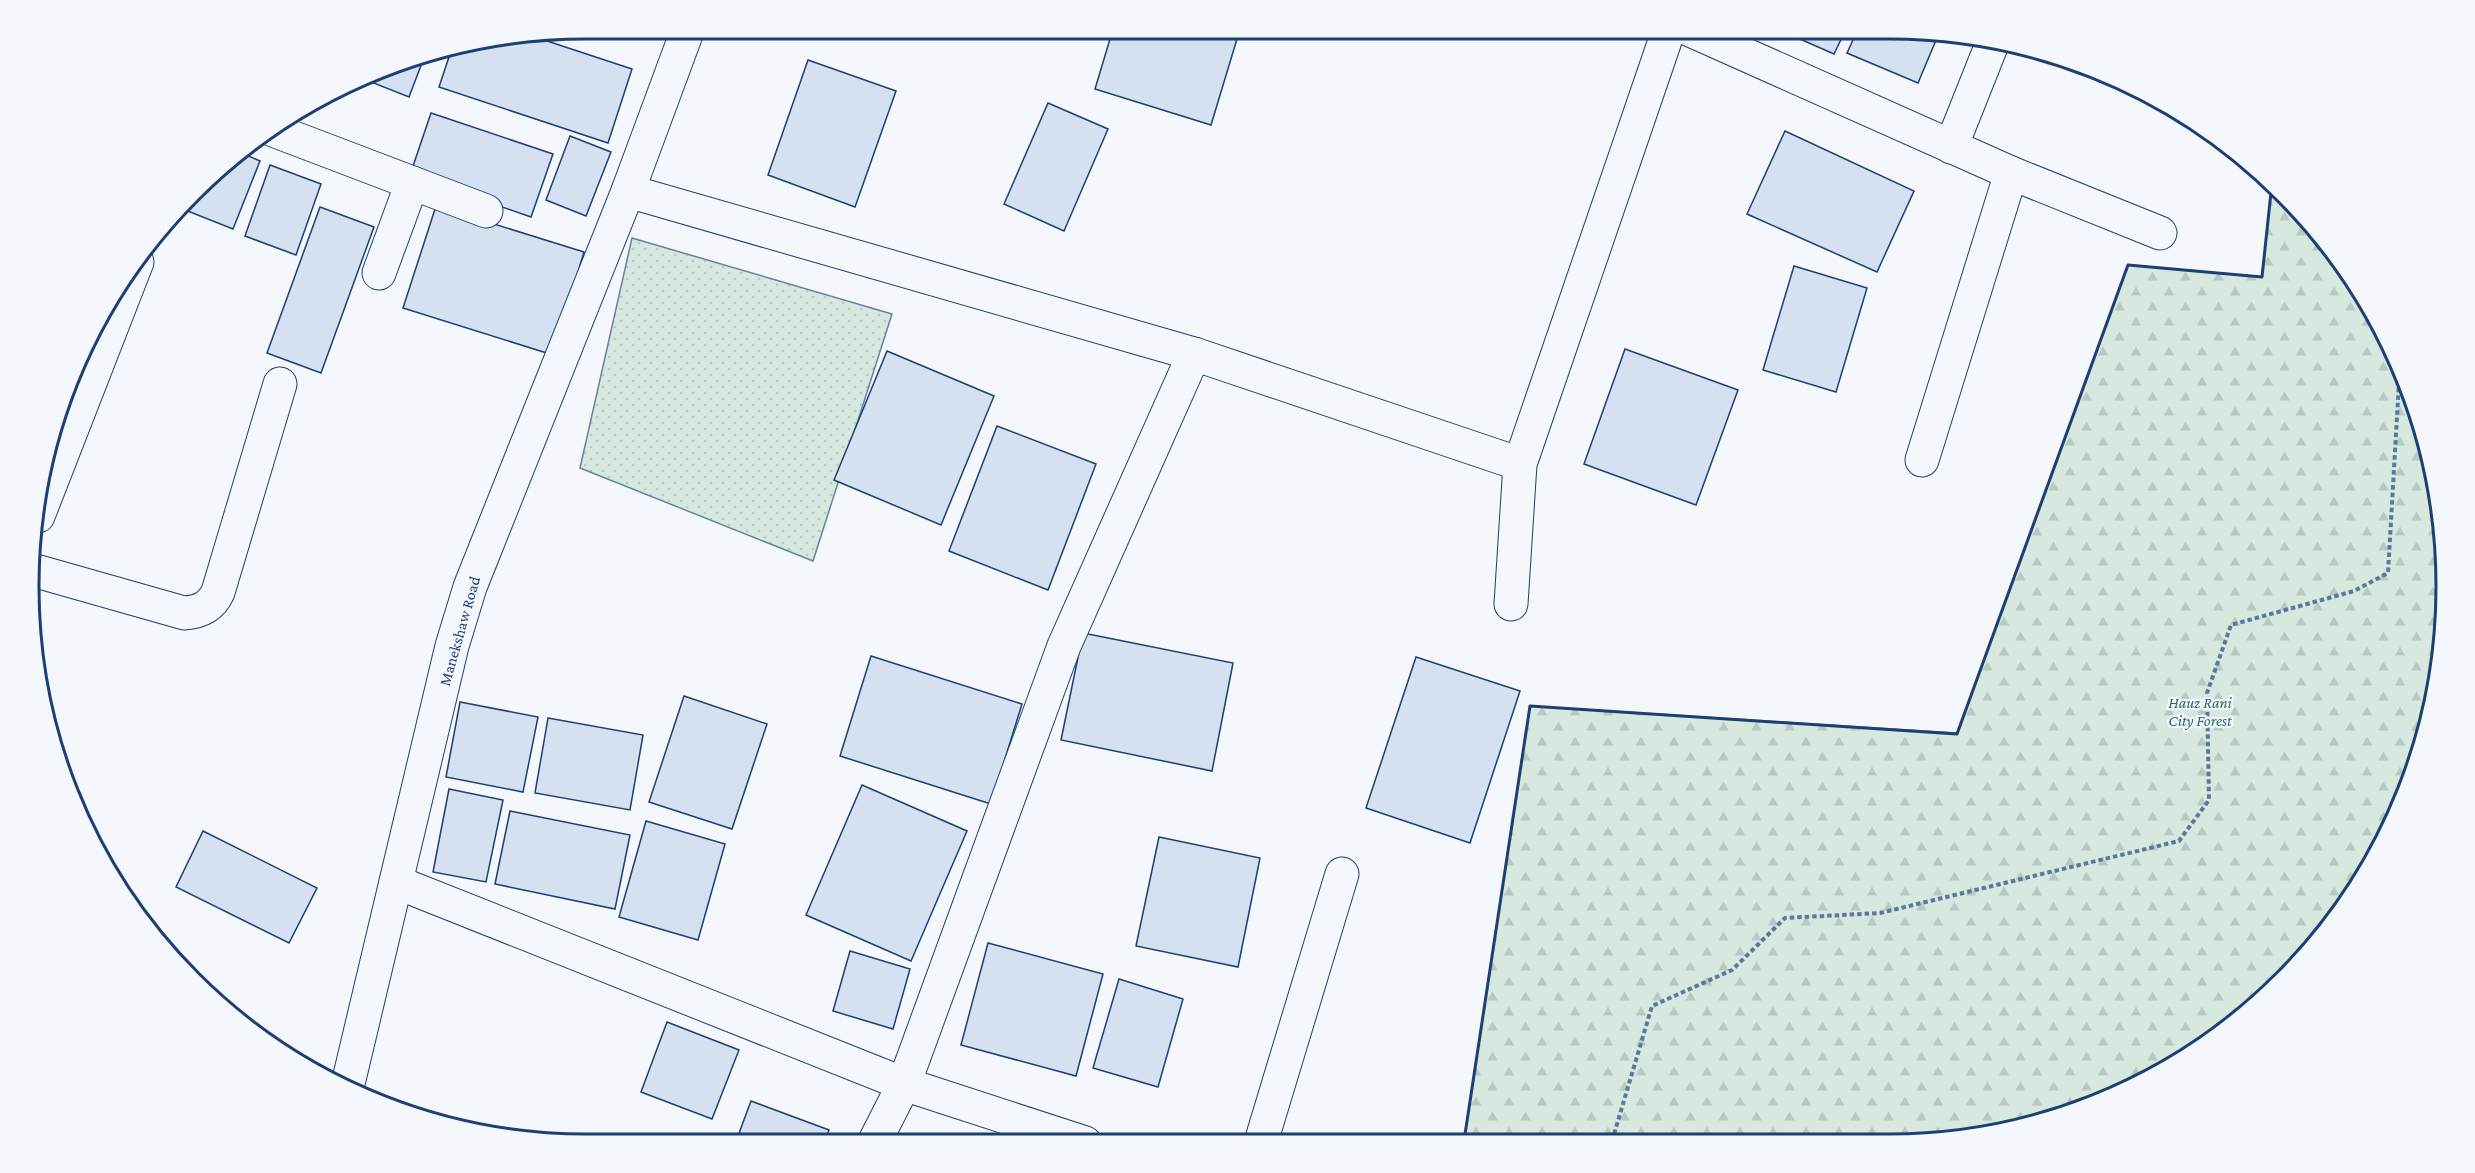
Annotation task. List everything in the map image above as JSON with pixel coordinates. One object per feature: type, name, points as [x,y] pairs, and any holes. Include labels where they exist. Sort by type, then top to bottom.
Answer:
[{"type":"street","name":"Manekshaw Road","points":[[349,1080],[452,646],[470,587],[628,191],[684,39]]},
{"type":"street","points":[[1511,604],[1520,464],[1665,39]]},
{"type":"street","points":[[1712,39],[2011,173],[2160,232]]},
{"type":"street","points":[[1951,147],[1990,49]]},
{"type":"street","points":[[280,133],[486,211]]},
{"type":"street","points":[[1922,460],[2011,173]]},
{"type":"street","points":[[379,273],[412,183]]},
{"type":"street","points":[[628,191],[1194,354],[1520,464]]},
{"type":"street","points":[[48,489],[124,294]]},
{"type":"street","points":[[879,1134],[904,1084],[1064,646],[1194,354]]},
{"type":"street","points":[[39,571],[184,614],[197,612],[208,606],[218,592],[280,384]]},
{"type":"street","points":[[1263,1134],[1342,874]]},
{"type":"street","points":[[396,882],[904,1084],[1057,1134]]},
{"type":"path","points":[[1614,1134],[1652,1006],[1732,970],[1785,918],[1880,913],[2179,841],[2209,800],[2207,693],[2231,624],[2354,591],[2388,573],[2399,389]]},
{"type":"green space","name":"Hauz Rani City Forest","points":[[2271,194],[2323,253],[2344,282],[2380,344],[2394,377],[2407,411],[2425,480],[2435,551],[2436,586],[2435,622],[2425,693],[2407,762],[2394,796],[2380,829],[2344,891],[2323,920],[2276,974],[2222,1021],[2193,1042],[2131,1078],[2064,1105],[1995,1123],[1924,1133],[1888,1134],[1465,1134],[1530,706],[1957,733],[2128,265],[2262,277]]},
{"type":"green space","points":[[632,238],[892,314],[813,561],[580,468]]},
{"type":"building","points":[[1110,39],[1237,39],[1211,125],[1095,89]]},
{"type":"building","points":[[1800,39],[1841,39],[1834,54]]},
{"type":"building","points":[[1853,39],[1936,41],[1918,83],[1847,53]]},
{"type":"building","points":[[546,41],[632,69],[608,143],[439,87],[449,57],[515,44]]},
{"type":"building","points":[[808,60],[896,91],[855,207],[768,175]]},
{"type":"building","points":[[421,65],[409,97],[373,83]]},
{"type":"building","points":[[1048,103],[1108,129],[1064,231],[1004,204]]},
{"type":"building","points":[[431,113],[553,154],[531,217],[410,175]]},
{"type":"building","points":[[1785,131],[1914,191],[1877,272],[1747,214]]},
{"type":"building","points":[[570,136],[611,152],[586,216],[546,200]]},
{"type":"building","points":[[248,156],[260,161],[233,229],[188,211]]},
{"type":"building","points":[[270,165],[321,184],[296,255],[245,236]]},
{"type":"building","points":[[436,206],[584,252],[553,355],[403,308]]},
{"type":"building","points":[[320,207],[374,227],[321,373],[267,353]]},
{"type":"building","points":[[1794,266],[1867,288],[1836,392],[1763,370]]},
{"type":"building","points":[[1625,349],[1738,390],[1696,505],[1584,464]]},
{"type":"building","points":[[887,351],[994,396],[941,525],[834,480]]},
{"type":"building","points":[[997,426],[1096,464],[1048,590],[949,551]]},
{"type":"building","points":[[1083,633],[1233,663],[1212,771],[1061,740]]},
{"type":"building","points":[[871,656],[1022,704],[991,804],[840,756]]},
{"type":"building","points":[[1416,657],[1520,691],[1470,843],[1366,808]]},
{"type":"building","points":[[684,696],[767,724],[732,829],[649,802]]},
{"type":"building","points":[[460,702],[538,717],[523,792],[446,777]]},
{"type":"building","points":[[548,718],[643,735],[630,810],[535,793]]},
{"type":"building","points":[[862,785],[967,831],[911,961],[806,915]]},
{"type":"building","points":[[449,789],[503,800],[486,882],[433,872]]},
{"type":"building","points":[[510,811],[630,835],[615,909],[495,884]]},
{"type":"building","points":[[646,821],[725,844],[698,940],[619,917]]},
{"type":"building","points":[[203,831],[317,888],[289,943],[176,887]]},
{"type":"building","points":[[1159,837],[1260,858],[1238,967],[1136,946]]},
{"type":"building","points":[[988,943],[1103,974],[1076,1076],[961,1045]]},
{"type":"building","points":[[850,951],[910,969],[893,1029],[833,1011]]},
{"type":"building","points":[[1119,979],[1183,999],[1158,1087],[1093,1068]]},
{"type":"building","points":[[667,1022],[739,1050],[712,1119],[641,1092]]},
{"type":"building","points":[[751,1101],[829,1130],[827,1134],[739,1134]]},
{"type":"wall","points":[[1465,1134],[1530,706],[1957,734],[2128,265],[2262,277],[2271,194]]}]
